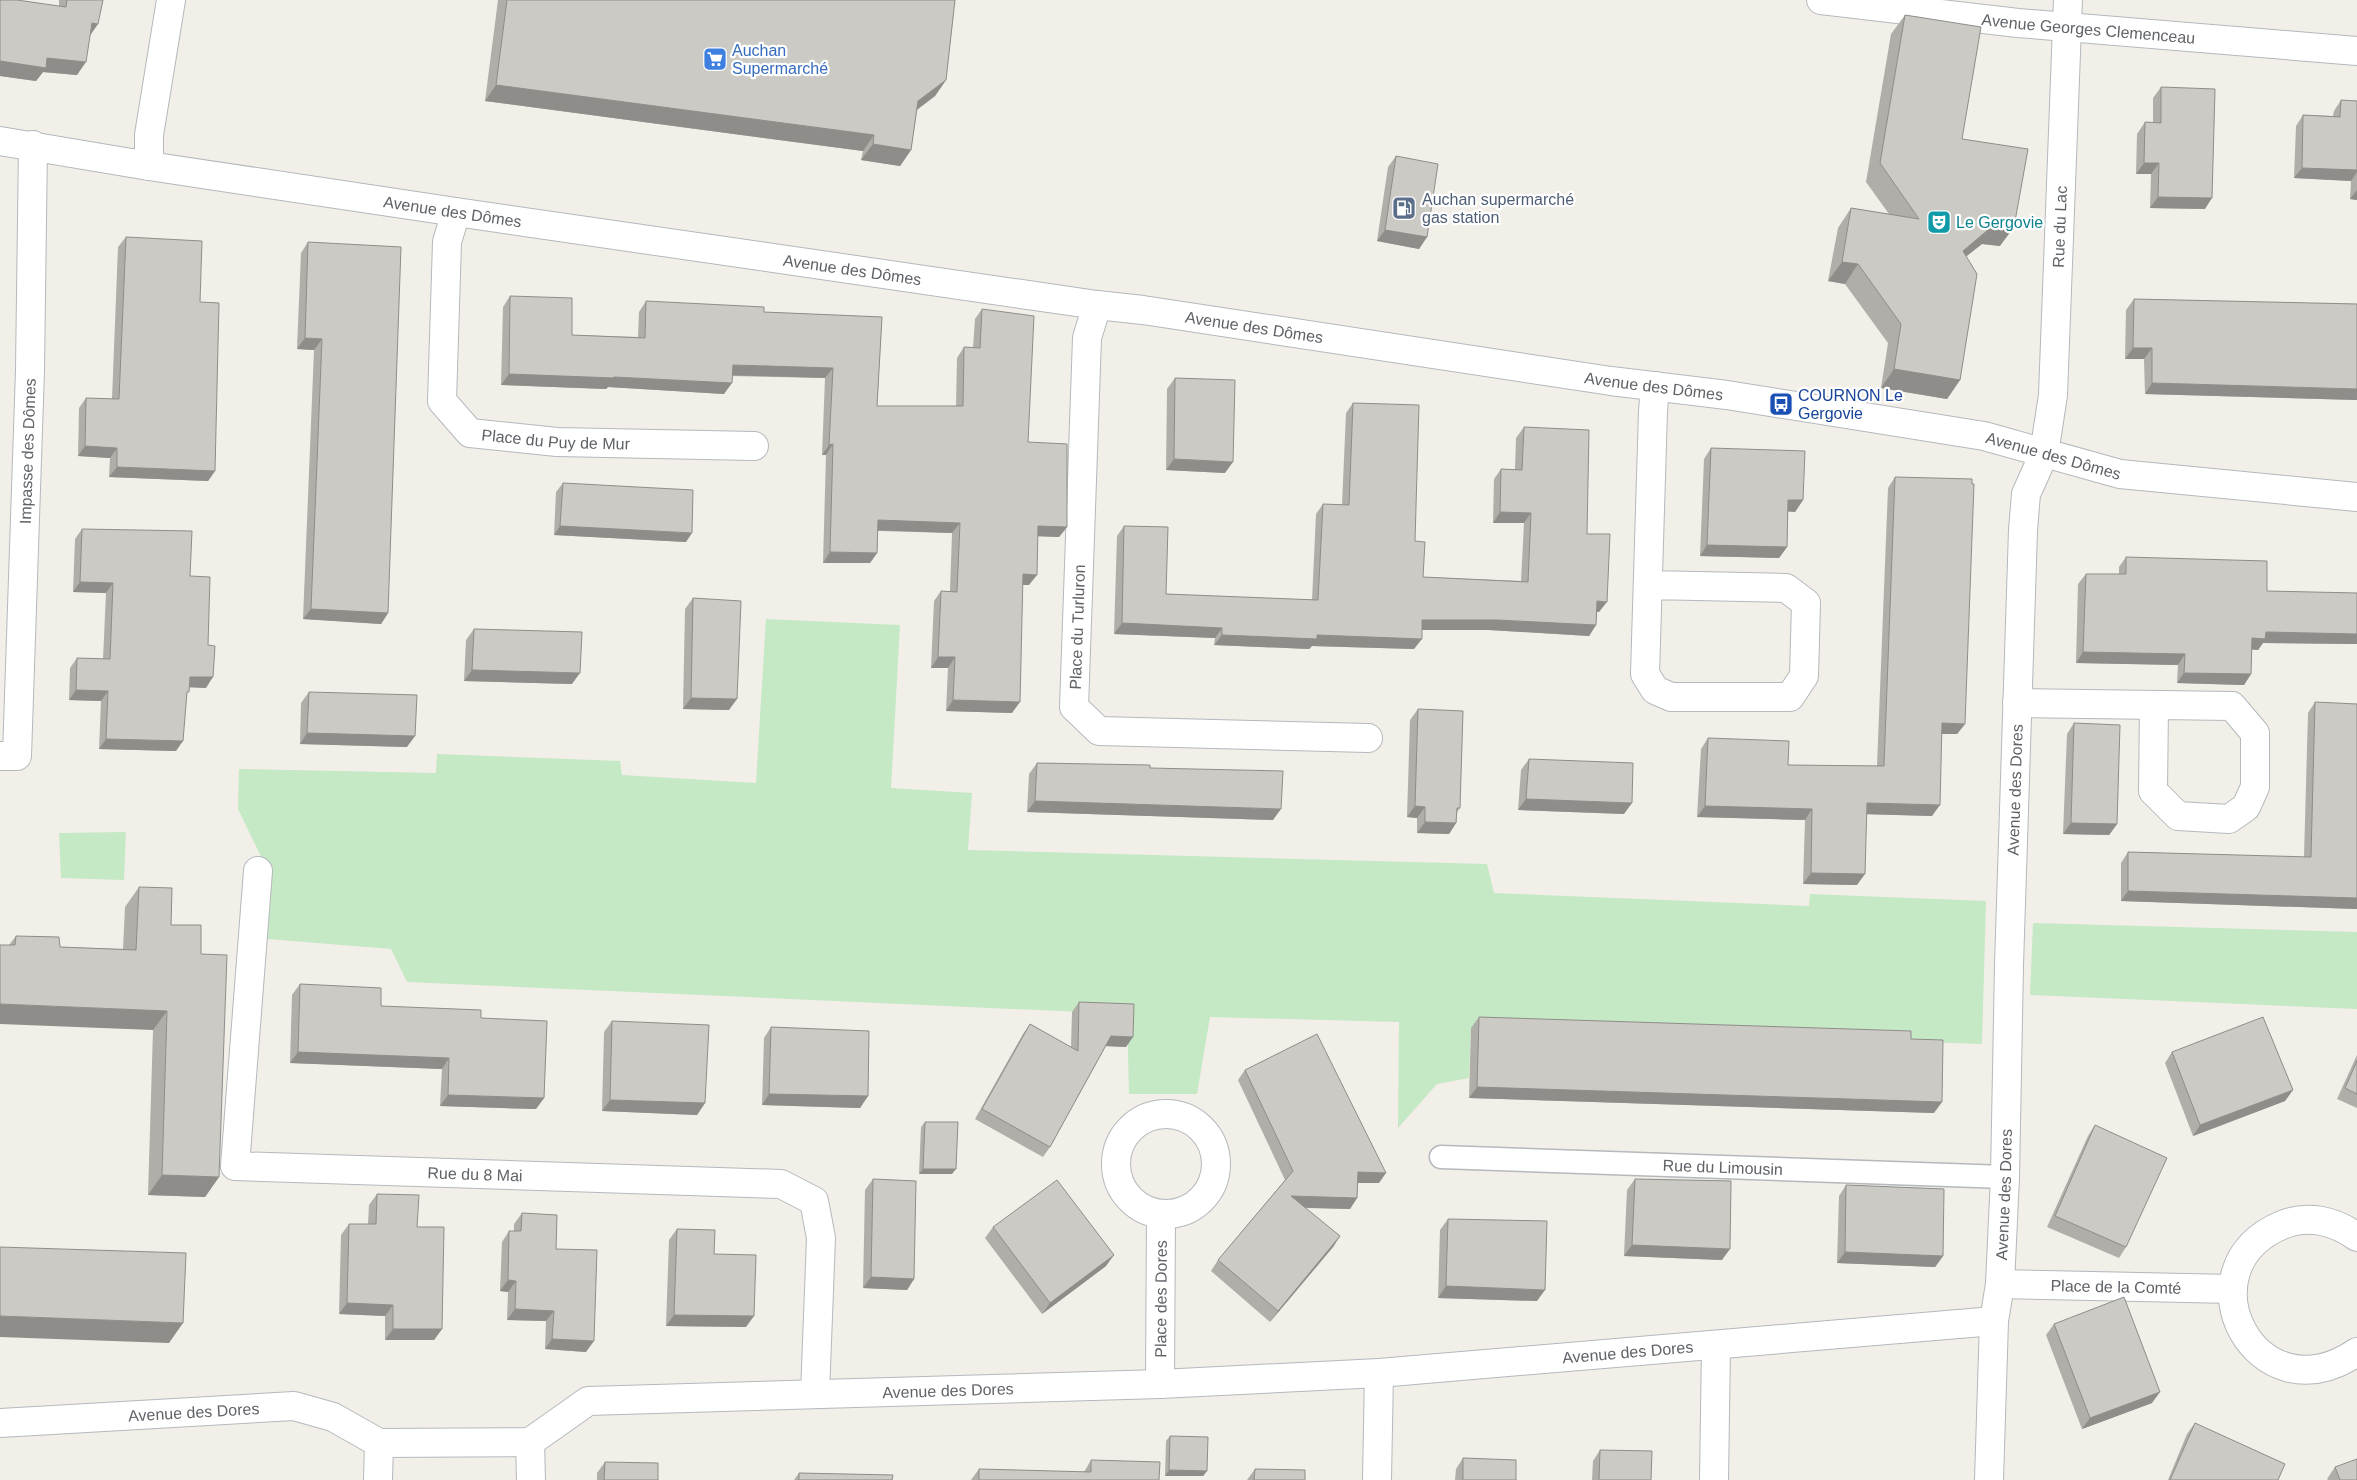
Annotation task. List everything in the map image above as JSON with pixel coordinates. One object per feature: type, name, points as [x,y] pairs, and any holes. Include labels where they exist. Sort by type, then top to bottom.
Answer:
[{"type":"street","points":[[149,166],[149,135],[171,0]]},
{"type":"street","name":"Avenue Georges Clemenceau","points":[[1821,0],[1988,20],[2067,13],[2357,50]]},
{"type":"street","name":"Rue du Lac","points":[[2044,454],[2053,395],[2067,13]]},
{"type":"street","name":"Avenue des Dômes","points":[[0,141],[149,166],[456,212],[1754,399],[1861,418],[1984,436],[2120,474],[2357,497]]},
{"type":"street","name":"Impasse des Dômes","points":[[8,756],[30,370],[33,146]]},
{"type":"street","name":"Place du Puy de Mur","points":[[456,212],[447,242],[442,401],[470,433],[557,442],[754,446]]},
{"type":"street","name":"Place du Turluron","points":[[1097,305],[1087,338],[1074,707],[1098,731],[1368,738]]},
{"type":"street","points":[[1649,585],[1786,588],[1806,603],[1804,676],[1790,697],[1671,697],[1656,690],[1645,674],[1649,585],[1652,410],[1656,386]]},
{"type":"street","name":"Avenue des Dores","points":[[530,1442],[588,1401],[1160,1384],[1379,1373],[1994,1321],[2000,1284],[2005,1177],[2008,964],[2026,494],[2044,454]]},
{"type":"street","points":[[2017,703],[2232,706],[2255,733],[2255,787],[2246,807],[2229,819],[2178,816],[2153,791],[2154,705]]},
{"type":"street","name":"Rue du 8 Mai","points":[[258,870],[235,1166],[781,1184],[814,1201],[821,1238],[815,1394]]},
{"type":"street","name":"Place des Dores","points":[[1160,1384],[1161,1214]]},
{"type":"street","points":[[2357,1237],[2336,1225],[2313,1219],[2282,1225],[2268,1231],[2250,1246],[2238,1267],[2232,1289],[2235,1315],[2246,1339],[2265,1358],[2289,1368],[2315,1370],[2340,1364],[2357,1352]]},
{"type":"street","name":"Place de la Comté","points":[[2000,1284],[2232,1289]]},
{"type":"street","points":[[1989,1480],[1994,1321]]},
{"type":"street","points":[[1714,1480],[1716,1346]]},
{"type":"street","points":[[1376,1480],[1380,1424],[1379,1373]]},
{"type":"street","name":"Avenue des Dores","points":[[0,1423],[294,1406],[333,1417],[379,1444]]},
{"type":"street","points":[[378,1480],[379,1444],[530,1442],[531,1480]]},
{"type":"lane","name":"Rue du Limousin","points":[[1441,1157],[2005,1177]]},
{"type":"green space","points":[[766,619],[900,625],[891,788],[972,793],[968,850],[1487,864],[1494,893],[1809,906],[1810,894],[1986,901],[1982,1044],[1471,1028],[1469,1078],[1437,1084],[1398,1128],[1399,1022],[1210,1017],[1197,1094],[1129,1094],[1127,1014],[407,982],[391,949],[268,939],[269,873],[238,809],[239,769],[436,773],[437,754],[620,761],[622,775],[756,783]]},
{"type":"green space","points":[[126,832],[124,880],[61,878],[59,833]]},
{"type":"green space","points":[[2033,923],[2357,932],[2357,1009],[2030,995]]},
{"type":"building","points":[[0,0],[17,0],[66,7],[67,0],[103,0],[98,24],[92,23],[86,62],[47,58],[46,68],[0,61]]},
{"type":"building","name":"Auchan Supermarché","points":[[507,0],[955,0],[946,80],[918,101],[911,150],[873,144],[874,135],[496,85]]},
{"type":"building","name":"Le Gergovie","points":[[1905,15],[1981,27],[1962,139],[2028,149],[2014,227],[1995,224],[1963,251],[1977,274],[1960,380],[1894,369],[1901,324],[1858,264],[1842,262],[1851,208],[1919,219],[1880,163]]},
{"type":"building","points":[[2161,87],[2215,89],[2212,198],[2158,197],[2159,163],[2144,163],[2145,122],[2161,123]]},
{"type":"building","points":[[2341,100],[2357,101],[2357,170],[2302,168],[2303,115],[2340,117]]},
{"type":"building","name":"Auchan supermarché gas station","points":[[1396,156],[1438,164],[1427,237],[1385,230]]},
{"type":"building","points":[[126,237],[202,241],[200,302],[219,303],[215,471],[117,467],[117,448],[85,446],[86,398],[119,399]]},
{"type":"building","points":[[308,242],[401,247],[388,613],[311,609],[322,339],[305,338]]},
{"type":"building","points":[[510,296],[572,298],[572,335],[645,338],[646,301],[764,307],[764,312],[882,317],[877,406],[963,406],[964,347],[980,348],[982,309],[1034,316],[1028,442],[1067,444],[1067,527],[1038,526],[1037,575],[1023,574],[1020,702],[953,700],[955,657],[938,657],[941,591],[957,592],[960,523],[878,520],[877,553],[830,552],[833,444],[829,445],[833,368],[733,365],[732,383],[509,374]]},
{"type":"building","points":[[2134,299],[2357,304],[2357,389],[2152,383],[2152,348],[2133,348]]},
{"type":"building","points":[[1175,378],[1235,380],[1233,462],[1174,459]]},
{"type":"building","points":[[1353,403],[1419,405],[1415,541],[1425,542],[1423,577],[1528,582],[1531,513],[1500,512],[1501,469],[1522,470],[1524,427],[1589,430],[1587,534],[1610,534],[1607,602],[1597,601],[1596,625],[1497,620],[1422,620],[1422,639],[1317,635],[1317,639],[1222,635],[1222,628],[1122,623],[1124,526],[1168,527],[1166,594],[1318,600],[1323,504],[1349,505]]},
{"type":"building","points":[[1711,448],[1805,451],[1803,500],[1788,500],[1787,547],[1707,545]]},
{"type":"building","points":[[1895,477],[1972,479],[1972,484],[1974,484],[1965,724],[1942,723],[1940,805],[1867,803],[1865,874],[1811,873],[1812,809],[1705,806],[1708,738],[1789,741],[1788,765],[1884,766]]},
{"type":"building","points":[[563,483],[693,490],[692,533],[560,526]]},
{"type":"building","points":[[82,529],[192,531],[190,576],[210,577],[208,645],[215,646],[213,677],[190,677],[183,741],[106,739],[108,691],[76,690],[77,658],[110,659],[113,583],[80,582]]},
{"type":"building","points":[[2126,557],[2267,561],[2267,591],[2357,593],[2357,634],[2266,632],[2265,639],[2252,638],[2251,674],[2184,673],[2185,654],[2083,652],[2086,574],[2126,574]]},
{"type":"building","points":[[693,598],[741,601],[737,699],[691,698]]},
{"type":"building","points":[[474,629],[582,632],[580,673],[472,670]]},
{"type":"building","points":[[309,692],[417,695],[415,736],[307,733]]},
{"type":"building","points":[[2315,702],[2357,704],[2357,898],[2128,891],[2128,852],[2311,857]]},
{"type":"building","points":[[1418,709],[1463,711],[1460,808],[1457,808],[1456,823],[1425,822],[1425,807],[1415,806]]},
{"type":"building","points":[[2074,723],[2120,725],[2117,824],[2071,823]]},
{"type":"building","points":[[1529,759],[1633,763],[1632,803],[1526,799]]},
{"type":"building","points":[[1037,763],[1150,765],[1150,768],[1283,771],[1281,809],[1035,801]]},
{"type":"building","points":[[139,887],[172,888],[171,925],[201,925],[201,954],[227,955],[219,1177],[162,1175],[167,1011],[0,1004],[0,945],[15,945],[16,936],[59,937],[60,947],[136,950]]},
{"type":"building","points":[[300,984],[381,988],[381,1006],[481,1010],[481,1018],[547,1021],[544,1098],[448,1095],[449,1058],[298,1052]]},
{"type":"building","points":[[1079,1002],[1134,1004],[1133,1037],[1111,1036],[1050,1147],[982,1109],[1030,1024],[1078,1051]]},
{"type":"building","points":[[1479,1017],[1911,1031],[1911,1039],[1943,1040],[1942,1102],[1477,1087]]},
{"type":"building","points":[[2263,1017],[2293,1090],[2200,1125],[2172,1052]]},
{"type":"building","points":[[612,1021],[709,1025],[705,1103],[610,1100]]},
{"type":"building","points":[[771,1027],[869,1031],[868,1096],[769,1094]]},
{"type":"building","points":[[1317,1034],[1386,1173],[1358,1172],[1357,1198],[1291,1196],[1340,1236],[1278,1311],[1218,1260],[1293,1171],[1245,1070]]},
{"type":"building","points":[[2357,1061],[2357,1094],[2345,1088]]},
{"type":"building","points":[[925,1122],[958,1122],[956,1169],[923,1169]]},
{"type":"building","points":[[2095,1125],[2167,1158],[2126,1247],[2055,1216]]},
{"type":"building","points":[[873,1179],[916,1181],[914,1279],[871,1277]]},
{"type":"building","points":[[1635,1179],[1731,1181],[1730,1249],[1632,1245]]},
{"type":"building","points":[[1057,1180],[1114,1255],[1050,1303],[993,1227]]},
{"type":"building","points":[[1846,1185],[1944,1189],[1943,1256],[1845,1252]]},
{"type":"building","points":[[377,1194],[419,1195],[417,1227],[444,1227],[442,1329],[393,1329],[393,1305],[347,1303],[349,1224],[376,1224]]},
{"type":"building","points":[[522,1213],[557,1215],[556,1249],[597,1250],[594,1341],[552,1339],[554,1311],[515,1309],[516,1281],[508,1280],[509,1231],[521,1231]]},
{"type":"building","points":[[1448,1219],[1547,1221],[1545,1290],[1446,1286]]},
{"type":"building","points":[[677,1229],[715,1230],[714,1254],[756,1255],[754,1316],[674,1315]]},
{"type":"building","points":[[0,1247],[186,1253],[183,1323],[0,1316]]},
{"type":"building","points":[[2124,1297],[2160,1392],[2090,1418],[2054,1324]]},
{"type":"building","points":[[2195,1423],[2285,1464],[2278,1480],[2170,1480]]},
{"type":"building","points":[[1170,1436],[1208,1437],[1207,1471],[1169,1470]]},
{"type":"building","points":[[1600,1450],[1652,1451],[1651,1480],[1599,1480]]},
{"type":"building","points":[[1463,1458],[1516,1460],[1516,1480],[1463,1480]]},
{"type":"building","points":[[2357,1459],[2357,1480],[2340,1480],[2335,1467]]},
{"type":"building","points":[[1091,1460],[1160,1462],[1159,1480],[979,1480],[979,1469],[1091,1472]]},
{"type":"building","points":[[605,1462],[658,1463],[658,1480],[604,1480]]},
{"type":"building","points":[[1255,1469],[1305,1470],[1305,1480],[1254,1480]]},
{"type":"building","points":[[799,1473],[893,1475],[892,1480],[799,1480]]},
{"type":"place","name":"Auchan Supermarché","points":[[715,59]]},
{"type":"place","name":"Auchan supermarché gas station","points":[[1404,208]]},
{"type":"place","name":"Le Gergovie","points":[[1939,222]]},
{"type":"place","name":"COURNON Le Gergovie","points":[[1781,404]]}]
